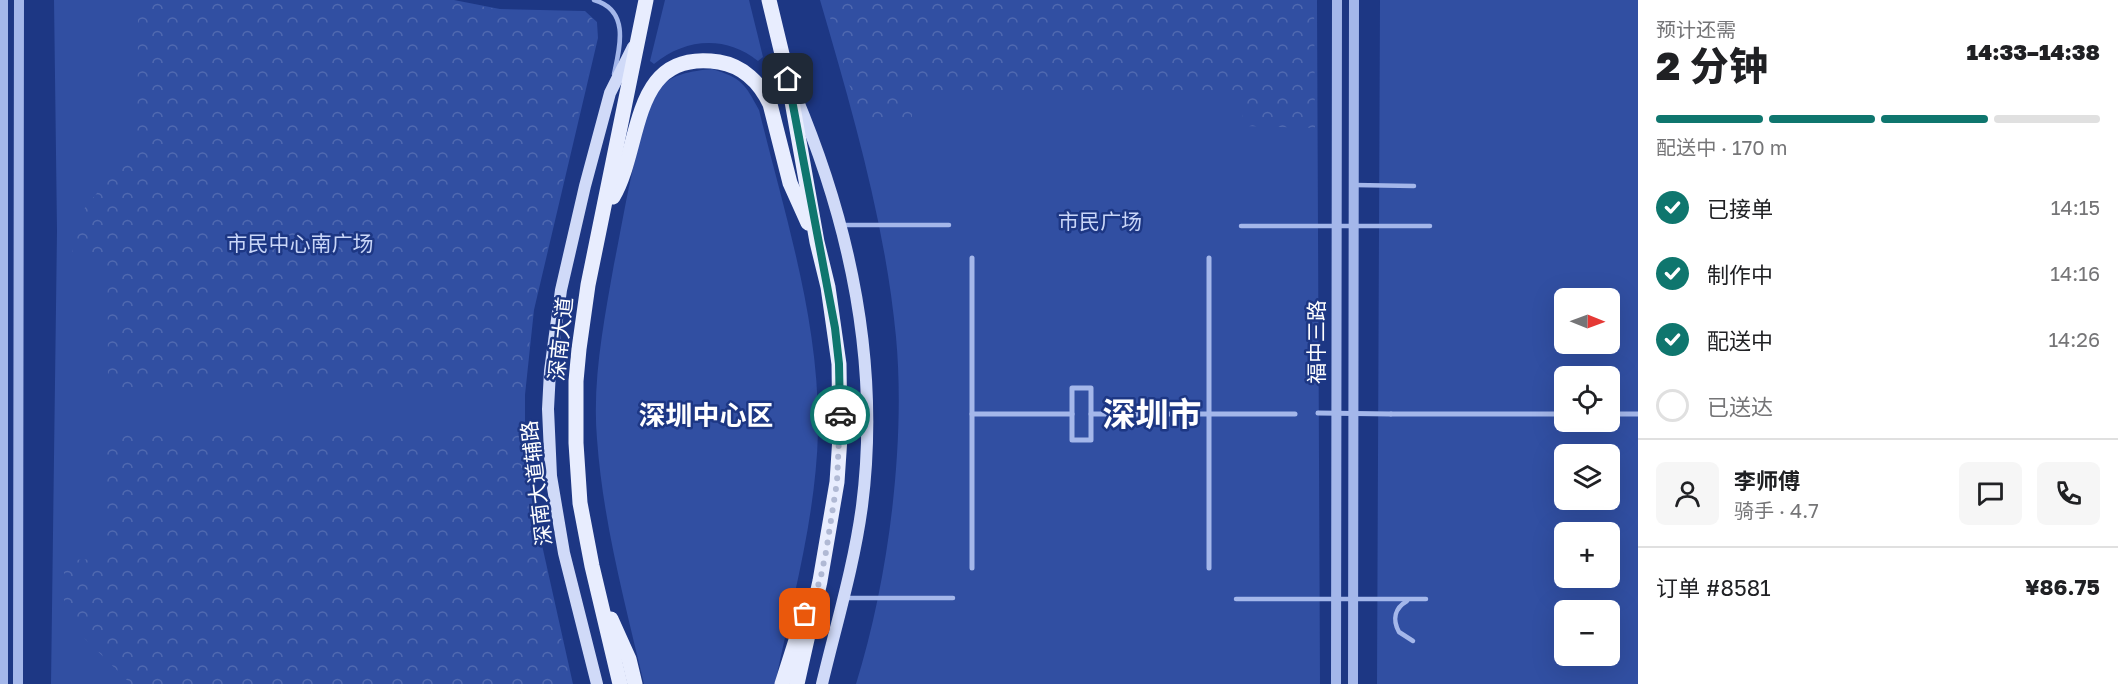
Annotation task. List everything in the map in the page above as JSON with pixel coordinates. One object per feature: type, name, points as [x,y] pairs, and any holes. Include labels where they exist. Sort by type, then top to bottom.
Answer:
[{"type":"main road","name":"深南大道","points":[[620,684],[580,503],[575,412],[583,317],[646,0]]},
{"type":"main road","points":[[769,0],[788,79],[835,328],[840,400],[837,482],[820,581],[797,684]]},
{"type":"main road","name":"深南大道辅路","points":[[597,684],[576,605],[557,514],[551,476],[548,409],[555,328],[561,290],[583,196],[610,93],[639,36]]},
{"type":"main road","points":[[605,210],[624,175],[642,105],[648,92],[661,78],[675,68],[697,61],[717,62],[742,70],[756,81],[764,92],[770,104],[790,183],[818,242]]},
{"type":"main road","points":[[788,79],[812,134],[842,225],[862,333],[867,389],[866,448],[861,508],[843,598],[822,684]]},
{"type":"main road","points":[[782,684],[805,614],[820,581]]},
{"type":"main road","points":[[600,598],[629,659],[635,684]]},
{"type":"street","points":[[3,0],[1,138],[3,684]]},
{"type":"street","points":[[18,684],[19,0]]},
{"type":"street","name":"福中三路","points":[[1336,684],[1337,0]]},
{"type":"street","name":"福中三路","points":[[1353,684],[1354,0]]},
{"type":"street","points":[[1,138],[19,138]]},
{"type":"street","points":[[972,258],[972,568]]},
{"type":"street","points":[[1209,258],[1209,568]]},
{"type":"street","points":[[1072,388],[1091,388],[1091,414],[1091,441],[1072,440],[1072,388]]},
{"type":"street","points":[[1317,413],[1554,414]]},
{"type":"street","points":[[972,414],[1072,414]]},
{"type":"street","points":[[1091,414],[1295,414]]},
{"type":"street","points":[[1620,414],[1638,414]]},
{"type":"lane","points":[[594,0],[603,2],[611,9],[621,32],[610,93]]},
{"type":"lane","points":[[1354,185],[1414,186]]},
{"type":"lane","points":[[842,225],[949,225]]},
{"type":"lane","points":[[1241,226],[1430,226]]},
{"type":"lane","points":[[843,598],[953,598]]},
{"type":"lane","points":[[1236,599],[1426,599]]},
{"type":"lane","points":[[1410,599],[1399,607],[1395,620],[1399,632],[1413,641]]},
{"type":"green space","name":"市民中心南广场","points":[[54,0],[454,0],[500,9],[585,11],[597,22],[598,38],[534,310],[525,395],[528,471],[534,509],[573,684],[51,684],[57,231]]},
{"type":"green space","points":[[153,0],[448,0],[500,10],[585,12],[596,22],[596,37],[533,310],[524,395],[285,390],[108,394],[107,260],[72,259],[75,220],[137,144],[138,6]]},
{"type":"green space","points":[[665,0],[749,0],[763,57],[758,61],[733,47],[706,43],[679,49],[654,64],[650,61]]},
{"type":"green space","name":"市民广场","points":[[820,0],[1317,0],[1320,684],[856,684],[877,602],[892,512],[898,422],[896,337],[876,209]]},
{"type":"green space","points":[[825,0],[1314,0],[1315,128],[1243,126],[1242,91],[912,94],[912,122],[871,126],[860,122]]},
{"type":"green space","points":[[1380,0],[1638,0],[1638,684],[1377,684]]},
{"type":"green space","points":[[712,69],[742,83],[759,110],[790,229],[807,310],[817,391],[818,432],[813,496],[775,684],[644,684],[604,501],[596,417],[600,351],[628,191],[649,105],[661,86],[674,77],[689,72]]},
{"type":"green space","points":[[106,430],[520,431],[524,433],[533,509],[571,684],[131,684],[68,622],[64,612],[64,560],[106,559]]},
{"type":"way so far","points":[[805,614],[820,581],[826,552],[837,482],[840,415]]},
{"type":"district","name":"深圳市","points":[[1152,414]]},
{"type":"district","name":"深圳中心区","points":[[706,416]]},
{"type":"route","points":[[788,79],[835,328],[839,364],[840,415]]}]
